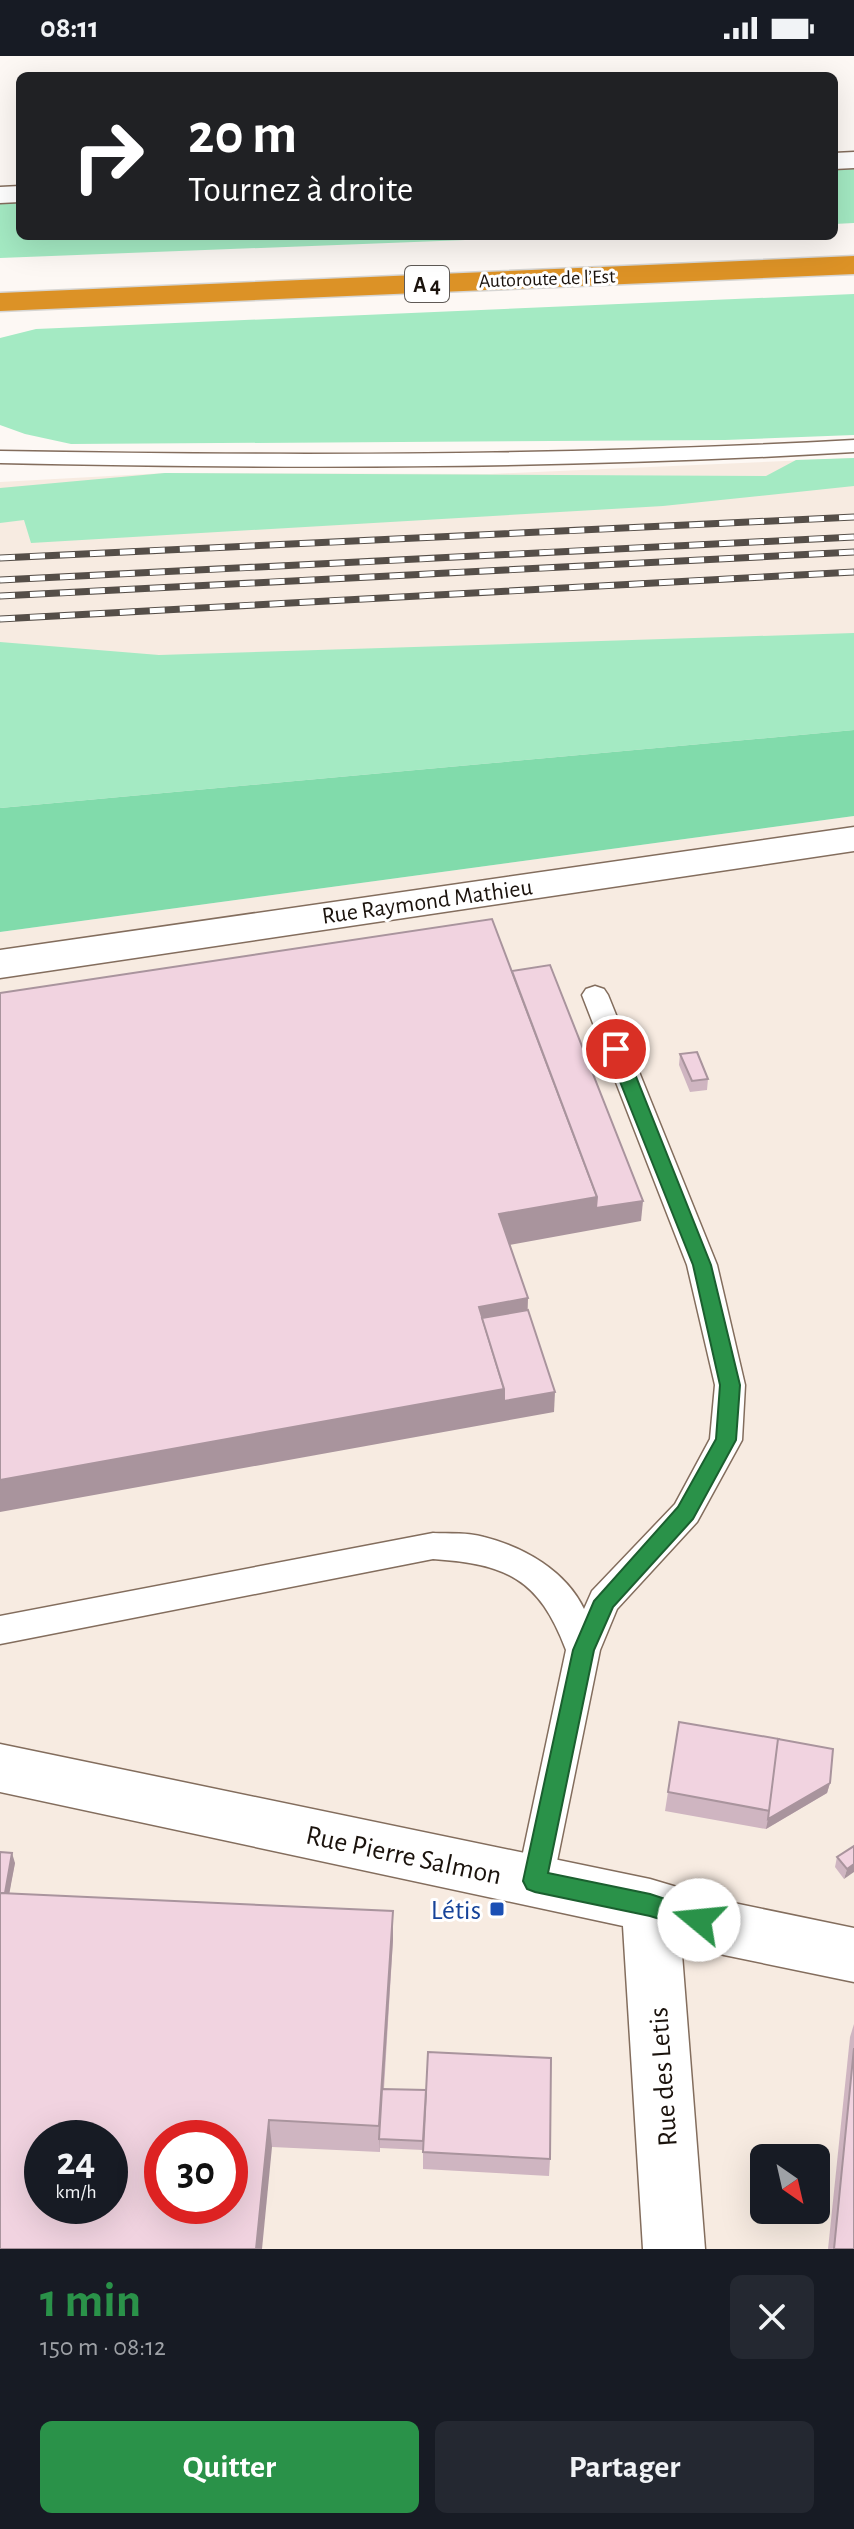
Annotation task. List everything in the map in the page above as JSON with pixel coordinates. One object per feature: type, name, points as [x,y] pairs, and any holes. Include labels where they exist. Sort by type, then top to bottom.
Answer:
[{"type":"highway","name":"Autoroute de l’Est","points":[[0,277],[854,241]]},
{"type":"highway","name":"Autoroute de l’Est","points":[[0,302],[854,265]]},
{"type":"street","name":"Rue Raymond Mathieu","points":[[0,964],[854,839]]},
{"type":"street","name":"Rue Pierre Salmon","points":[[0,1768],[650,1905],[724,1928],[854,1955]]},
{"type":"street","name":"Rue des Letis","points":[[650,1905],[674,2249]]},
{"type":"lane","points":[[0,457],[139,460],[609,459],[854,446]]},
{"type":"lane","points":[[535,1881],[583,1650],[604,1601],[686,1513],[726,1440],[730,1385],[702,1265],[595,995]]},
{"type":"lane","points":[[0,1630],[433,1546],[481,1549],[531,1570],[567,1608],[583,1650]]},
{"type":"shaded area","points":[[854,458],[854,688],[0,738],[0,482],[165,473],[490,474]]},
{"type":"shaded area","points":[[854,816],[854,2249],[0,2249],[0,932]]},
{"type":"green space","points":[[854,169],[854,223],[838,224],[838,170]]},
{"type":"green space","points":[[16,202],[16,240],[463,240],[0,258],[0,203]]},
{"type":"green space","points":[[854,294],[854,435],[725,440],[71,444],[0,425],[0,338],[36,329]]},
{"type":"green space","points":[[854,458],[854,486],[663,506],[31,543],[24,520],[0,523],[0,488],[165,473],[766,476],[796,460]]},
{"type":"green space","points":[[854,633],[854,730],[0,808],[0,642],[159,655]]},
{"type":"green space","points":[[854,730],[854,816],[0,932],[0,808]]},
{"type":"building","points":[[492,919],[597,1197],[499,1214],[528,1298],[479,1307],[504,1389],[0,1480],[0,993]]},
{"type":"building","points":[[550,965],[643,1201],[596,1208],[597,1197],[512,971]]},
{"type":"building","points":[[697,1052],[708,1079],[692,1081],[680,1054]]},
{"type":"building","points":[[528,1310],[555,1392],[504,1401],[504,1389],[482,1318]]},
{"type":"building","points":[[679,1722],[779,1739],[770,1811],[668,1792]]},
{"type":"building","points":[[778,1739],[833,1749],[830,1783],[768,1819]]},
{"type":"building","points":[[854,1846],[854,1864],[847,1869],[837,1857]]},
{"type":"building","points":[[0,1852],[12,1853],[5,1893],[0,1893]]},
{"type":"building","points":[[0,1893],[393,1911],[379,2126],[269,2120],[256,2249],[0,2249]]},
{"type":"building","points":[[854,2048],[854,2249],[834,2249]]},
{"type":"building","points":[[428,2052],[551,2058],[550,2159],[423,2152]]},
{"type":"building","points":[[382,2089],[426,2090],[423,2141],[379,2139]]},
{"type":"railway","points":[[0,558],[854,517]]},
{"type":"railway","points":[[0,580],[854,537]]},
{"type":"railway","points":[[0,596],[854,552]]},
{"type":"railway","points":[[0,619],[854,572]]},
{"type":"place","name":"Létis","points":[[497,1909]]},
{"type":"route","points":[[616,1049],[702,1265],[730,1385],[726,1440],[686,1513],[604,1601],[583,1650],[535,1881],[650,1905],[699,1920]]}]
